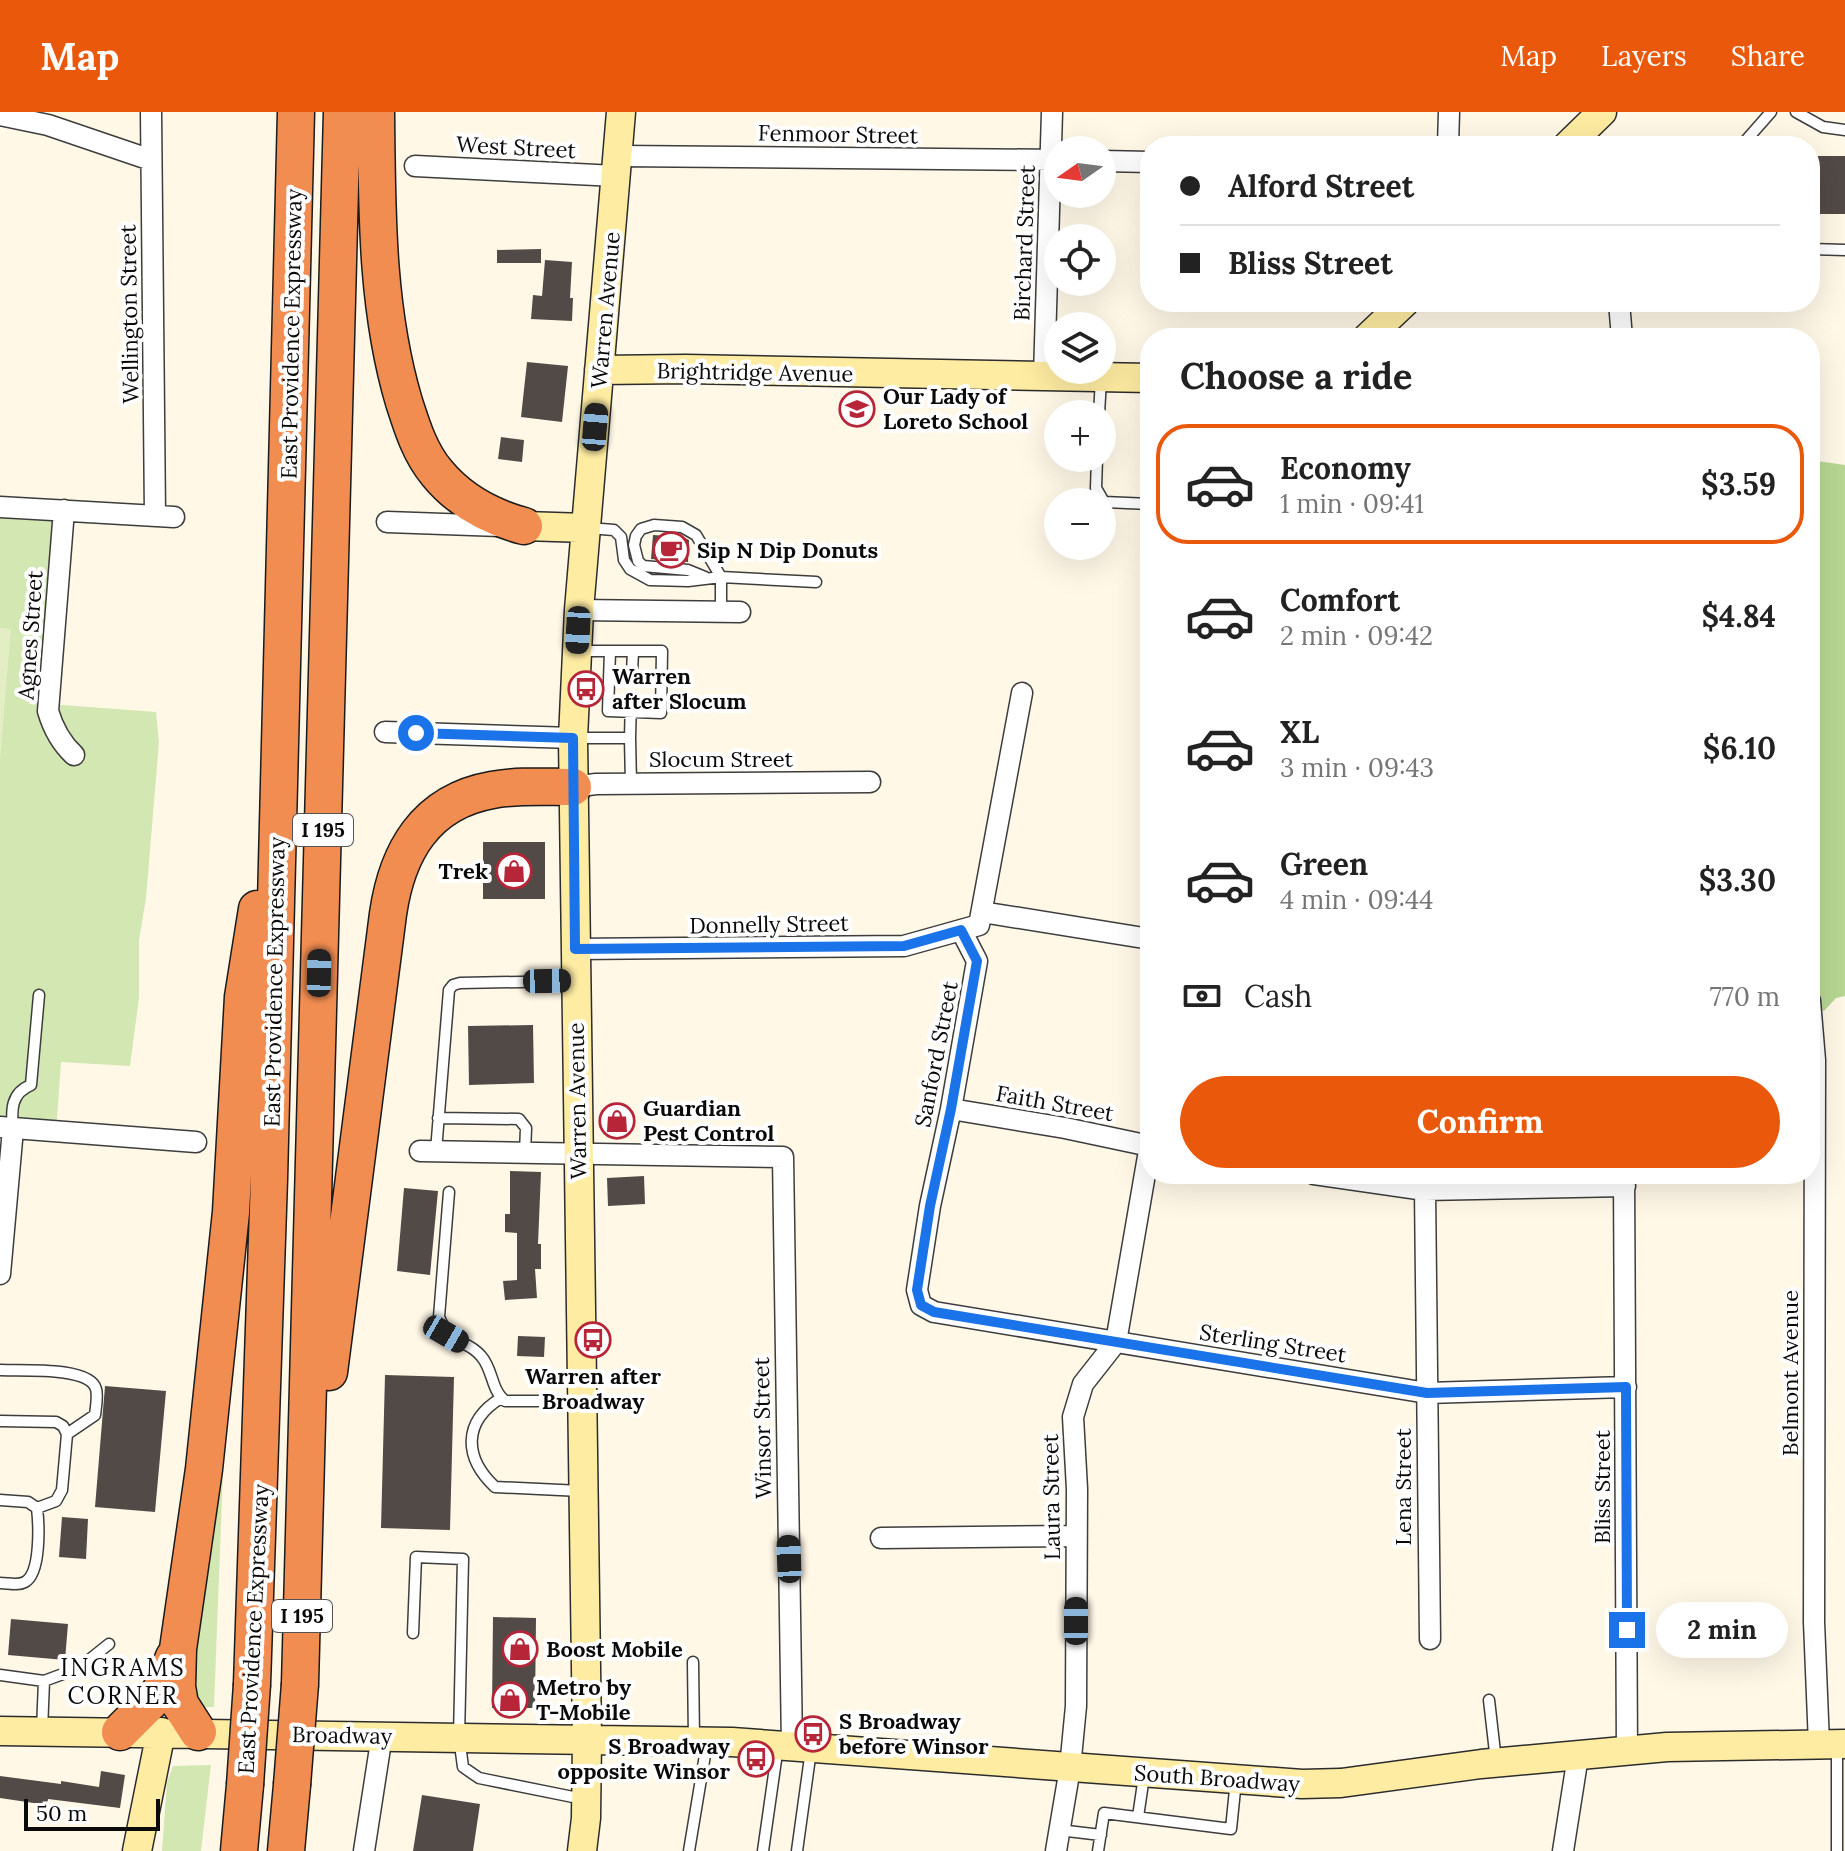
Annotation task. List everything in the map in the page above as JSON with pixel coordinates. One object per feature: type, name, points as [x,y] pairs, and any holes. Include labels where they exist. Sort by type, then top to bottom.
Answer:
[{"type":"highway","name":"East Providence Expressway","points":[[239,1851],[258,1554],[296,112]]},
{"type":"highway","name":"East Providence Expressway","points":[[286,1851],[300,1684],[342,112]]},
{"type":"highway","points":[[376,112],[381,274],[394,357],[413,430],[427,459],[459,495],[500,519],[524,526]]},
{"type":"highway","points":[[198,1732],[180,1704],[178,1649],[204,1469],[228,1242],[243,997],[280,765]]},
{"type":"highway","points":[[304,1548],[388,914],[397,870],[416,835],[433,817],[453,803],[495,789],[573,787]]},
{"type":"highway","points":[[120,1732],[160,1692],[178,1649]]},
{"type":"main road","name":"Warren Avenue","points":[[582,1851],[587,1800],[587,1739],[573,738],[579,610],[621,112]]},
{"type":"main road","points":[[1577,136],[1602,112]]},
{"type":"main road","points":[[1378,328],[1394,312]]},
{"type":"main road","name":"Brightridge Avenue","points":[[599,370],[1044,376]]},
{"type":"main road","name":"Brightridge Avenue","points":[[1116,377],[1140,378]]},
{"type":"main road","points":[[524,526],[586,528]]},
{"type":"main road","name":"Broadway","points":[[0,1731],[587,1739]]},
{"type":"main road","points":[[137,1851],[161,1732]]},
{"type":"main road","name":"South Broadway","points":[[587,1739],[701,1741],[925,1754],[1070,1768],[1302,1784],[1341,1783],[1496,1763],[1667,1747],[1834,1744]]},
{"type":"street","name":"Wellington Street","points":[[64,510],[165,516],[151,112]]},
{"type":"street","name":"Birchard Street","points":[[1052,112],[1054,136]]},
{"type":"street","points":[[1448,136],[1449,112]]},
{"type":"street","points":[[0,115],[48,125],[151,160]]},
{"type":"street","name":"Fenmoor Street","points":[[617,166],[1044,160]]},
{"type":"street","points":[[1116,161],[1140,162]]},
{"type":"street","name":"West Street","points":[[415,166],[617,166]]},
{"type":"street","name":"Birchard Street","points":[[1047,312],[1053,208]]},
{"type":"street","points":[[0,507],[64,510]]},
{"type":"street","name":"Agnes Street","points":[[64,510],[48,711],[53,726],[74,755]]},
{"type":"street","points":[[387,522],[524,526]]},
{"type":"street","points":[[579,610],[730,612]]},
{"type":"street","points":[[961,930],[979,925],[1022,693]]},
{"type":"street","points":[[385,732],[573,738]]},
{"type":"street","name":"Slocum Street","points":[[573,787],[870,782]]},
{"type":"street","points":[[982,912],[1140,937]]},
{"type":"street","name":"Donnelly Street","points":[[575,949],[904,946],[961,930]]},
{"type":"street","name":"Sanford Street","points":[[918,1300],[930,1206],[977,961],[961,930]]},
{"type":"street","name":"Faith Street","points":[[951,1109],[1140,1143]]},
{"type":"street","points":[[0,1274],[6,1128],[196,1142]]},
{"type":"street","points":[[428,1151],[577,1154]]},
{"type":"street","name":"Winsor Street","points":[[577,1154],[783,1157],[794,1747]]},
{"type":"street","name":"Laura Street","points":[[1056,1851],[1070,1768],[1076,1706],[1073,1417],[1083,1384],[1116,1342],[1143,1184]]},
{"type":"street","points":[[1383,1184],[1425,1190],[1545,1184]]},
{"type":"street","name":"Bliss Street","points":[[1625,1184],[1627,1751]]},
{"type":"street","name":"Belmont Avenue","points":[[1815,1184],[1814,1622],[1834,1744]]},
{"type":"street","name":"Lena Street","points":[[1425,1190],[1430,1639]]},
{"type":"street","name":"Sterling Street","points":[[918,1300],[934,1312],[1427,1393],[1626,1387]]},
{"type":"street","points":[[881,1538],[1076,1536]]},
{"type":"street","points":[[364,1851],[382,1735]]},
{"type":"street","points":[[1563,1851],[1578,1756]]},
{"type":"lane","points":[[1750,136],[1771,112]]},
{"type":"lane","points":[[1796,112],[1823,127],[1845,130]]},
{"type":"lane","points":[[1820,249],[1845,250]]},
{"type":"lane","points":[[1097,472],[1096,488],[1104,502],[1140,504]]},
{"type":"lane","points":[[708,578],[688,570],[643,566],[635,553],[636,536],[647,526],[682,527],[696,535],[721,577],[730,612]]},
{"type":"lane","points":[[586,528],[614,530],[621,537],[624,560],[630,569],[650,580],[721,577],[816,582]]},
{"type":"lane","points":[[577,651],[610,651],[662,651],[661,713],[608,711],[610,651]]},
{"type":"lane","points":[[632,673],[633,651]]},
{"type":"lane","points":[[631,698],[631,784]]},
{"type":"lane","points":[[573,738],[630,738]]},
{"type":"lane","points":[[428,1151],[438,1118],[449,990],[453,985],[575,981]]},
{"type":"lane","points":[[6,1128],[15,1097],[31,1085],[39,995]]},
{"type":"lane","points":[[438,1118],[519,1119],[526,1128],[525,1154]]},
{"type":"lane","points":[[449,1192],[439,1317],[446,1334],[481,1355],[505,1401],[581,1401]]},
{"type":"lane","points":[[0,1370],[76,1373],[90,1380],[96,1389],[95,1415],[67,1434]]},
{"type":"lane","points":[[501,1398],[490,1404],[471,1436],[473,1458],[480,1473],[495,1487],[583,1491]]},
{"type":"lane","points":[[0,1421],[56,1422],[63,1426],[67,1434],[62,1490],[56,1501],[37,1508]]},
{"type":"lane","points":[[0,1500],[28,1502],[37,1508]]},
{"type":"lane","points":[[0,1583],[21,1585],[30,1579],[36,1567],[37,1508]]},
{"type":"lane","points":[[413,1633],[416,1557],[463,1559],[459,1737],[463,1767],[479,1778],[587,1800]]},
{"type":"lane","points":[[0,1675],[44,1681],[79,1668],[109,1644]]},
{"type":"lane","points":[[689,1851],[701,1741],[693,1662]]},
{"type":"lane","points":[[42,1732],[44,1681]]},
{"type":"lane","points":[[1489,1700],[1496,1763]]},
{"type":"lane","points":[[1834,1744],[1837,1851]]},
{"type":"lane","points":[[763,1851],[794,1747]]},
{"type":"lane","points":[[794,1747],[797,1851]]},
{"type":"lane","points":[[1138,1817],[1145,1773]]},
{"type":"lane","points":[[1098,1851],[1104,1813],[1231,1829],[1236,1778]]},
{"type":"lane","points":[[1059,1830],[1101,1835]]},
{"type":"green space","points":[[1820,461],[1845,465],[1845,996],[1836,998],[1824,1011],[1820,1009]]},
{"type":"green space","points":[[0,507],[66,511],[49,704],[156,712],[159,742],[146,898],[139,940],[139,998],[130,1066],[61,1062],[56,1132],[0,1129]]},
{"type":"green space","points":[[0,628],[11,629],[0,760]]},
{"type":"green space","points":[[225,1420],[214,1707],[191,1707],[187,1698]]},
{"type":"green space","points":[[211,1765],[201,1851],[162,1851],[167,1782],[173,1766]]},
{"type":"building","points":[[1820,156],[1845,156],[1845,214],[1820,214]]},
{"type":"building","points":[[541,249],[541,263],[497,263],[497,250]]},
{"type":"building","points":[[545,260],[572,262],[572,321],[531,319],[533,295],[542,296]]},
{"type":"building","points":[[527,362],[568,366],[562,422],[521,417]]},
{"type":"building","points":[[501,437],[524,440],[522,462],[498,459]]},
{"type":"building","points":[[653,535],[689,540],[688,562],[651,559]]},
{"type":"building","name":"Trek","points":[[483,842],[545,842],[545,899],[483,899]]},
{"type":"building","points":[[533,1025],[534,1083],[469,1085],[468,1026]]},
{"type":"building","points":[[510,1171],[541,1172],[538,1244],[541,1244],[541,1269],[535,1269],[537,1298],[505,1300],[503,1281],[517,1280],[517,1233],[505,1232],[505,1214],[510,1214]]},
{"type":"building","points":[[644,1176],[645,1204],[608,1206],[607,1178]]},
{"type":"building","points":[[404,1188],[438,1191],[430,1275],[397,1271]]},
{"type":"building","points":[[518,1336],[545,1337],[544,1357],[517,1356]]},
{"type":"building","points":[[385,1375],[454,1377],[450,1530],[381,1528]]},
{"type":"building","points":[[105,1386],[166,1391],[155,1512],[95,1507]]},
{"type":"building","points":[[62,1517],[88,1519],[86,1559],[59,1557]]},
{"type":"building","points":[[493,1617],[536,1618],[535,1708],[492,1708]]},
{"type":"building","points":[[11,1619],[68,1624],[65,1660],[8,1655]]},
{"type":"building","points":[[101,1771],[125,1775],[120,1808],[48,1799],[47,1805],[0,1798],[0,1776],[99,1787]]},
{"type":"building","points":[[422,1795],[480,1804],[473,1851],[413,1851]]},
{"type":"place","name":"Our Lady of Loreto School","points":[[857,409]]},
{"type":"place","name":"Sip N Dip Donuts","points":[[671,550]]},
{"type":"place","name":"Warren after Slocum","points":[[586,689]]},
{"type":"place","name":"Trek","points":[[514,871]]},
{"type":"place","name":"Guardian Pest Control","points":[[617,1121]]},
{"type":"place","name":"Warren after Broadway","points":[[593,1340]]},
{"type":"place","name":"Boost Mobile","points":[[520,1649]]},
{"type":"place","name":"Metro by T-Mobile","points":[[510,1700]]},
{"type":"place","name":"S Broadway before Winsor","points":[[813,1734]]},
{"type":"place","name":"S Broadway opposite Winsor","points":[[756,1759]]},
{"type":"district","name":"INGRAMS CORNER","points":[[123,1682]]},
{"type":"route","points":[[416,733],[573,738],[575,949],[904,946],[961,930],[977,961],[930,1206],[917,1290],[921,1305],[934,1312],[1427,1393],[1626,1387],[1627,1630]]}]
